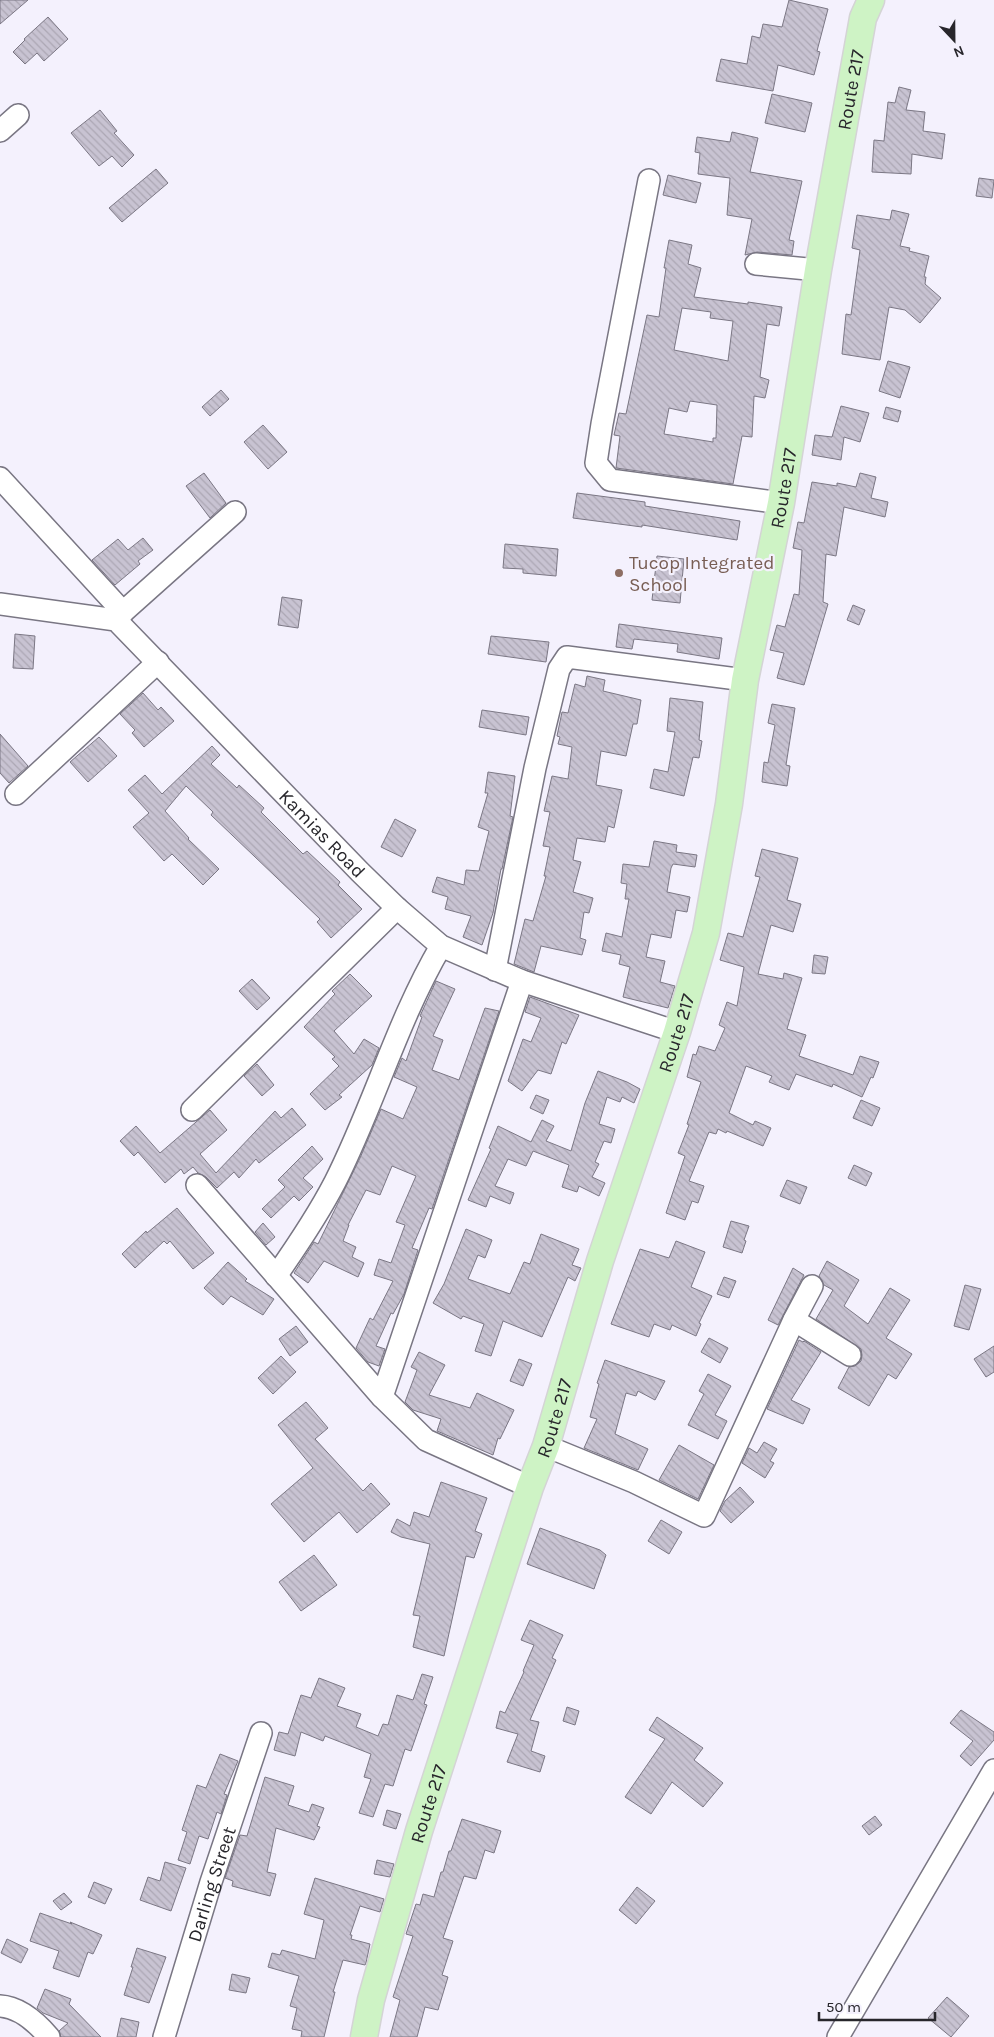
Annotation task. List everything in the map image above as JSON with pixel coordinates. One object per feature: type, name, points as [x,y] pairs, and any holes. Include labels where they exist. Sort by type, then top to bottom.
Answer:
[{"type":"main road","name":"Route 217","points":[[364,2037],[371,2000],[419,1831],[530,1487],[546,1446],[600,1261],[676,1032],[706,933],[729,804],[745,680],[781,503],[818,270],[863,18],[871,0]]},
{"type":"street","points":[[0,130],[18,115]]},
{"type":"street","points":[[649,180],[596,462],[610,480],[781,503]]},
{"type":"street","points":[[756,264],[818,270]]},
{"type":"street","name":"Kamias Road","points":[[0,478],[158,662],[397,908],[441,946],[522,981],[676,1032]]},
{"type":"street","points":[[0,604],[120,616],[235,512]]},
{"type":"street","points":[[495,970],[536,768],[559,669],[567,657],[745,680]]},
{"type":"street","points":[[16,794],[158,662]]},
{"type":"street","points":[[192,1110],[397,908]]},
{"type":"street","points":[[276,1276],[305,1233],[335,1182],[400,1028],[441,946]]},
{"type":"street","points":[[382,1397],[522,981]]},
{"type":"street","points":[[197,1185],[382,1397],[426,1440],[530,1487]]},
{"type":"street","points":[[546,1446],[634,1482],[704,1516],[794,1320],[812,1286]]},
{"type":"street","points":[[794,1320],[850,1355]]},
{"type":"street","name":"Darling Street","points":[[164,2037],[211,1882],[261,1733]]},
{"type":"street","points":[[838,2037],[994,1770]]},
{"type":"street","points":[[0,2006],[11,2007],[39,2026],[49,2037]]},
{"type":"building","points":[[0,0],[28,0],[0,24]]},
{"type":"building","points":[[789,0],[828,9],[817,51],[820,52],[814,75],[778,65],[773,91],[716,81],[721,59],[747,64],[752,36],[760,38],[763,24],[782,27]]},
{"type":"building","points":[[48,17],[68,39],[44,61],[37,53],[25,64],[13,52]]},
{"type":"building","points":[[899,87],[911,90],[906,110],[925,112],[923,131],[945,134],[942,159],[912,154],[911,174],[872,172],[874,140],[884,141],[888,102],[895,103]]},
{"type":"building","points":[[772,94],[812,103],[805,132],[765,123]]},
{"type":"building","points":[[100,110],[117,131],[114,133],[134,155],[122,167],[112,156],[99,166],[71,133]]},
{"type":"building","points":[[732,132],[758,138],[750,172],[802,181],[789,240],[794,241],[792,255],[757,252],[745,255],[752,219],[727,215],[730,178],[698,174],[700,153],[695,152],[697,137],[730,142]]},
{"type":"building","points":[[156,169],[168,183],[122,222],[109,208]]},
{"type":"building","points":[[668,175],[701,183],[696,203],[663,195]]},
{"type":"building","points":[[979,178],[994,180],[992,198],[976,196]]},
{"type":"building","points":[[892,210],[909,214],[900,246],[910,248],[909,251],[929,256],[924,277],[926,277],[925,284],[941,298],[920,323],[905,310],[889,307],[880,360],[842,354],[846,314],[851,315],[860,250],[852,248],[857,215],[890,220]]},
{"type":"building","points":[[669,240],[692,245],[688,264],[701,268],[694,297],[782,307],[779,326],[767,324],[760,377],[769,380],[765,398],[754,396],[752,437],[742,436],[733,484],[616,468],[620,436],[614,435],[619,413],[626,414],[647,315],[659,317],[666,268],[664,268]],"holes":[[[682,308],[711,312],[710,318],[733,321],[728,361],[674,350]],[[690,401],[717,405],[716,438],[713,438],[713,442],[664,434],[669,408],[687,412]]]},
{"type":"building","points":[[888,361],[910,367],[900,398],[879,391]]},
{"type":"building","points":[[221,390],[229,399],[210,416],[202,407]]},
{"type":"building","points":[[841,406],[869,413],[860,442],[844,437],[841,460],[812,455],[815,435],[832,437]]},
{"type":"building","points":[[886,407],[901,411],[898,422],[883,418]]},
{"type":"building","points":[[263,425],[287,452],[268,469],[244,442]]},
{"type":"building","points":[[204,473],[226,503],[210,518],[186,486]]},
{"type":"building","points":[[860,473],[876,477],[871,498],[888,502],[885,517],[844,507],[836,556],[826,554],[823,602],[828,604],[804,685],[777,678],[784,653],[770,650],[777,625],[785,627],[794,594],[799,595],[802,550],[793,548],[798,522],[804,523],[812,482],[837,486],[837,483],[856,487]]},
{"type":"building","points":[[577,493],[645,502],[645,506],[740,521],[737,540],[642,525],[642,527],[573,518]]},
{"type":"building","points":[[143,538],[153,550],[138,561],[140,564],[115,585],[92,560],[118,539],[128,550]]},
{"type":"building","points":[[505,544],[558,549],[556,576],[523,573],[523,569],[503,568]]},
{"type":"building","points":[[657,556],[684,559],[680,603],[652,600]]},
{"type":"building","points":[[282,597],[302,600],[298,628],[278,625]]},
{"type":"building","points":[[853,605],[865,610],[859,625],[847,620]]},
{"type":"building","points":[[619,624],[722,638],[719,659],[677,652],[678,644],[634,639],[632,649],[616,647]]},
{"type":"building","points":[[15,634],[35,636],[33,669],[13,668]]},
{"type":"building","points":[[491,636],[549,642],[546,662],[488,654]]},
{"type":"building","points":[[587,676],[605,680],[603,691],[641,700],[637,724],[633,724],[626,756],[601,751],[596,785],[622,790],[614,828],[608,826],[605,842],[577,838],[573,860],[581,862],[573,892],[593,898],[589,913],[584,912],[580,938],[586,940],[582,955],[541,946],[534,972],[514,964],[525,919],[533,921],[546,876],[544,876],[550,847],[543,846],[550,812],[544,811],[552,776],[568,779],[572,747],[558,744],[560,737],[557,736],[562,712],[568,713],[575,684],[585,687]]},
{"type":"building","points":[[143,693],[158,710],[161,707],[174,721],[144,747],[132,733],[135,730],[120,714]]},
{"type":"building","points":[[670,698],[703,702],[699,740],[702,741],[699,758],[693,757],[684,796],[650,788],[654,769],[668,772],[675,732],[667,731]]},
{"type":"building","points":[[772,704],[795,708],[786,765],[790,766],[787,786],[762,782],[764,762],[768,763],[775,725],[768,723]]},
{"type":"building","points":[[482,710],[529,717],[526,735],[479,727]]},
{"type":"building","points":[[0,734],[28,766],[9,783],[0,773]]},
{"type":"building","points":[[99,737],[117,756],[88,782],[70,762]]},
{"type":"building","points":[[212,746],[220,755],[211,764],[237,788],[239,785],[264,808],[261,812],[303,854],[307,851],[340,882],[338,885],[362,909],[331,938],[317,922],[320,919],[211,815],[213,812],[186,786],[165,811],[188,839],[219,869],[203,885],[172,854],[164,861],[133,827],[149,813],[128,790],[145,775],[162,794]]},
{"type":"building","points":[[488,772],[515,776],[510,816],[513,817],[493,913],[482,945],[463,937],[471,916],[445,909],[448,897],[432,892],[437,877],[464,885],[466,870],[479,871],[489,831],[478,827],[488,793],[485,793]]},
{"type":"building","points":[[395,819],[416,830],[402,857],[381,847]]},
{"type":"building","points":[[654,841],[677,845],[676,852],[697,855],[695,867],[673,864],[671,868],[667,892],[690,897],[687,912],[676,910],[671,938],[651,934],[646,957],[665,961],[660,982],[675,986],[668,1008],[623,997],[630,967],[619,964],[621,955],[602,951],[606,933],[622,937],[629,899],[625,899],[627,884],[621,883],[623,864],[649,867]]},
{"type":"building","points":[[762,849],[798,858],[787,900],[801,904],[793,932],[771,925],[758,974],[783,979],[784,973],[802,978],[787,1029],[806,1035],[799,1056],[853,1075],[860,1056],[879,1062],[873,1078],[871,1077],[862,1097],[833,1084],[832,1087],[796,1074],[789,1090],[769,1082],[772,1076],[746,1066],[729,1113],[753,1125],[755,1121],[771,1128],[763,1146],[727,1131],[726,1133],[718,1129],[716,1134],[709,1132],[689,1181],[704,1186],[698,1203],[692,1201],[685,1220],[666,1213],[685,1156],[678,1153],[689,1125],[687,1124],[701,1082],[687,1077],[693,1054],[696,1055],[699,1046],[715,1051],[725,1028],[719,1025],[727,1002],[737,1006],[744,967],[720,960],[728,933],[743,937],[760,877],[755,876]]},
{"type":"building","points":[[814,955],[828,957],[825,974],[812,973]]},
{"type":"building","points":[[350,974],[372,996],[334,1031],[354,1054],[364,1039],[379,1048],[372,1065],[339,1095],[342,1097],[325,1110],[310,1094],[339,1066],[332,1059],[335,1057],[304,1027],[335,994],[332,991]]},
{"type":"building","points":[[252,979],[270,998],[257,1010],[239,991]]},
{"type":"building","points":[[436,981],[455,989],[433,1036],[443,1040],[432,1070],[459,1080],[485,1008],[499,1011],[432,1209],[429,1208],[412,1248],[418,1250],[404,1294],[393,1314],[391,1313],[376,1346],[385,1349],[379,1366],[368,1362],[356,1348],[370,1318],[373,1320],[393,1281],[374,1275],[379,1259],[391,1263],[405,1225],[396,1222],[416,1176],[392,1166],[380,1195],[366,1190],[348,1225],[343,1241],[356,1247],[352,1257],[364,1263],[358,1277],[324,1261],[308,1283],[294,1273],[314,1242],[318,1244],[360,1158],[381,1109],[403,1119],[417,1087],[394,1077],[402,1058],[406,1061],[422,1017],[420,1016]]},
{"type":"building","points":[[530,997],[579,1015],[566,1044],[562,1042],[551,1074],[538,1070],[522,1091],[508,1081],[523,1039],[531,1042],[541,1018],[525,1012]]},
{"type":"building","points":[[257,1064],[274,1085],[262,1096],[244,1076]]},
{"type":"building","points":[[598,1071],[640,1089],[634,1103],[622,1097],[620,1102],[607,1097],[599,1124],[615,1129],[611,1143],[604,1141],[595,1162],[599,1164],[592,1177],[605,1183],[599,1196],[579,1186],[577,1192],[562,1187],[569,1165],[533,1151],[526,1166],[508,1159],[495,1186],[514,1193],[510,1204],[490,1196],[486,1207],[468,1200],[491,1149],[489,1148],[498,1126],[531,1142],[542,1120],[554,1126],[546,1141],[571,1151],[585,1103]]},
{"type":"building","points":[[536,1095],[549,1100],[543,1114],[530,1108]]},
{"type":"building","points":[[861,1100],[880,1108],[872,1126],[853,1118]]},
{"type":"building","points":[[292,1108],[306,1125],[259,1163],[256,1159],[239,1178],[234,1172],[217,1188],[193,1167],[184,1174],[181,1169],[165,1183],[138,1152],[134,1156],[120,1141],[136,1126],[160,1153],[210,1110],[227,1130],[200,1154],[216,1173],[275,1111],[281,1118]]},
{"type":"building","points":[[312,1146],[323,1159],[303,1178],[313,1187],[299,1201],[294,1196],[271,1218],[262,1209],[285,1187],[278,1180]]},
{"type":"building","points":[[854,1165],[872,1173],[866,1186],[848,1178]]},
{"type":"building","points":[[787,1180],[807,1187],[800,1204],[780,1196]]},
{"type":"building","points":[[177,1208],[214,1253],[193,1269],[170,1241],[167,1244],[164,1241],[135,1268],[122,1254],[146,1231],[147,1233]]},
{"type":"building","points":[[731,1221],[749,1226],[742,1253],[723,1247]]},
{"type":"building","points":[[263,1223],[275,1237],[266,1245],[255,1232]]},
{"type":"building","points":[[466,1229],[492,1240],[485,1258],[478,1255],[468,1279],[510,1294],[524,1262],[530,1264],[541,1234],[579,1249],[572,1265],[581,1268],[575,1281],[568,1277],[542,1337],[503,1321],[491,1356],[475,1351],[484,1324],[463,1316],[461,1319],[433,1303],[444,1284]]},
{"type":"building","points":[[676,1241],[705,1252],[691,1287],[712,1296],[699,1323],[701,1324],[696,1336],[672,1325],[670,1330],[654,1324],[649,1337],[611,1324],[640,1249],[669,1258]]},
{"type":"building","points":[[827,1261],[859,1280],[844,1306],[868,1324],[890,1288],[910,1300],[886,1338],[912,1354],[896,1379],[888,1374],[869,1406],[838,1388],[849,1367],[855,1366],[861,1361],[861,1349],[816,1319],[833,1290],[824,1285],[819,1276]]},
{"type":"building","points":[[228,1262],[247,1279],[245,1281],[274,1299],[263,1315],[231,1296],[223,1305],[204,1288]]},
{"type":"building","points":[[793,1268],[804,1275],[778,1325],[768,1320]]},
{"type":"building","points":[[724,1277],[736,1281],[729,1298],[717,1294]]},
{"type":"building","points":[[965,1285],[981,1289],[969,1330],[954,1326]]},
{"type":"building","points":[[296,1326],[308,1342],[290,1356],[279,1339]]},
{"type":"building","points":[[709,1338],[728,1348],[720,1363],[701,1352]]},
{"type":"building","points":[[799,1340],[804,1341],[821,1352],[791,1400],[810,1409],[803,1424],[767,1409]]},
{"type":"building","points":[[994,1346],[994,1372],[986,1377],[974,1359]]},
{"type":"building","points":[[419,1352],[445,1365],[429,1395],[470,1408],[477,1393],[514,1410],[500,1439],[498,1438],[493,1455],[437,1431],[441,1419],[413,1410],[405,1402],[417,1370],[411,1367]]},
{"type":"building","points":[[281,1356],[296,1372],[273,1394],[258,1378]]},
{"type":"building","points":[[519,1359],[532,1364],[523,1386],[510,1381]]},
{"type":"building","points":[[605,1360],[665,1381],[655,1400],[638,1391],[636,1396],[626,1393],[615,1434],[648,1449],[638,1470],[584,1448],[597,1419],[590,1417],[599,1384],[597,1383]]},
{"type":"building","points":[[708,1374],[731,1386],[715,1415],[727,1421],[718,1439],[688,1425],[704,1394],[699,1391]]},
{"type":"building","points":[[306,1402],[328,1428],[315,1439],[363,1491],[371,1483],[390,1504],[357,1533],[339,1512],[304,1542],[271,1504],[313,1468],[278,1425]]},
{"type":"building","points":[[764,1442],[777,1449],[770,1461],[774,1463],[765,1478],[742,1463],[749,1448],[757,1453]]},
{"type":"building","points":[[679,1445],[714,1465],[698,1499],[659,1480]]},
{"type":"building","points":[[441,1482],[487,1498],[475,1531],[482,1534],[474,1558],[466,1556],[444,1656],[413,1647],[420,1616],[413,1615],[430,1544],[401,1537],[391,1532],[397,1519],[410,1526],[414,1512],[429,1517]]},
{"type":"building","points":[[740,1487],[754,1502],[731,1523],[720,1511],[725,1501]]},
{"type":"building","points":[[661,1520],[682,1532],[669,1554],[648,1541]]},
{"type":"building","points":[[540,1528],[600,1550],[606,1555],[594,1589],[527,1564]]},
{"type":"building","points":[[314,1555],[337,1585],[301,1611],[279,1582]]},
{"type":"building","points":[[530,1620],[563,1635],[552,1658],[556,1660],[530,1720],[539,1722],[531,1751],[545,1756],[540,1772],[507,1762],[518,1734],[496,1728],[500,1711],[505,1713],[534,1645],[521,1640]]},
{"type":"building","points":[[422,1674],[433,1677],[424,1704],[427,1705],[411,1751],[405,1749],[393,1786],[385,1784],[373,1817],[359,1813],[371,1779],[364,1777],[371,1754],[325,1736],[323,1741],[301,1732],[295,1756],[274,1750],[279,1732],[288,1734],[301,1695],[311,1698],[319,1678],[345,1688],[337,1706],[361,1714],[356,1727],[378,1736],[383,1724],[388,1725],[397,1695],[413,1700]]},
{"type":"building","points":[[567,1707],[579,1711],[575,1725],[563,1721]]},
{"type":"building","points":[[961,1710],[994,1732],[994,1740],[971,1766],[960,1756],[973,1741],[950,1723]]},
{"type":"building","points":[[657,1717],[703,1748],[694,1760],[723,1783],[703,1807],[672,1782],[651,1814],[625,1797],[665,1739],[649,1730]]},
{"type":"building","points":[[220,1754],[238,1761],[224,1794],[227,1795],[221,1814],[217,1812],[208,1839],[199,1836],[190,1864],[178,1860],[187,1832],[182,1830],[197,1785],[206,1788]]},
{"type":"building","points":[[265,1777],[294,1786],[288,1805],[309,1812],[312,1804],[324,1808],[317,1826],[320,1827],[314,1840],[276,1828],[267,1872],[276,1874],[270,1896],[232,1886],[233,1881],[225,1878],[240,1835],[247,1836]]},
{"type":"building","points":[[387,1810],[401,1814],[396,1829],[383,1825]]},
{"type":"building","points":[[875,1816],[882,1825],[869,1835],[862,1826]]},
{"type":"building","points":[[462,1819],[501,1831],[494,1853],[485,1850],[476,1879],[464,1876],[443,1938],[453,1941],[442,1975],[448,1977],[438,2010],[425,2007],[417,2037],[390,2037],[400,2000],[393,1997],[413,1936],[406,1934],[416,1904],[420,1905],[423,1894],[434,1897],[441,1872],[443,1872]]},
{"type":"building","points":[[377,1860],[394,1864],[390,1877],[374,1874]]},
{"type":"building","points":[[165,1862],[186,1868],[171,1911],[140,1900],[148,1877],[160,1881]]},
{"type":"building","points":[[315,1878],[384,1899],[380,1912],[360,1906],[350,1935],[352,1935],[351,1939],[370,1944],[366,1963],[365,1965],[343,1960],[333,1992],[335,1992],[324,2037],[301,2037],[302,2031],[292,2029],[297,2008],[290,2006],[299,1976],[268,1967],[272,1953],[280,1955],[282,1950],[315,1959],[324,1920],[304,1914]]},
{"type":"building","points":[[94,1882],[112,1889],[105,1904],[88,1897]]},
{"type":"building","points":[[637,1887],[655,1901],[636,1924],[619,1910]]},
{"type":"building","points":[[64,1893],[72,1902],[61,1910],[53,1901]]},
{"type":"building","points":[[40,1913],[72,1924],[70,1922],[102,1935],[93,1954],[88,1952],[79,1977],[53,1968],[59,1951],[30,1941]]},
{"type":"building","points":[[7,1939],[28,1949],[21,1963],[1,1953]]},
{"type":"building","points":[[137,1948],[166,1957],[149,2003],[124,1995]]},
{"type":"building","points":[[232,1974],[250,1978],[246,1993],[229,1990]]},
{"type":"building","points":[[45,1989],[71,1999],[69,2004],[101,2037],[61,2037],[59,2031],[68,2023],[43,2013],[37,2008]]},
{"type":"building","points":[[947,1997],[969,2016],[951,2037],[928,2018]]},
{"type":"building","points":[[121,2018],[139,2022],[136,2037],[117,2037]]},
{"type":"place","name":"Tucop Integrated School","points":[[619,573]]}]
